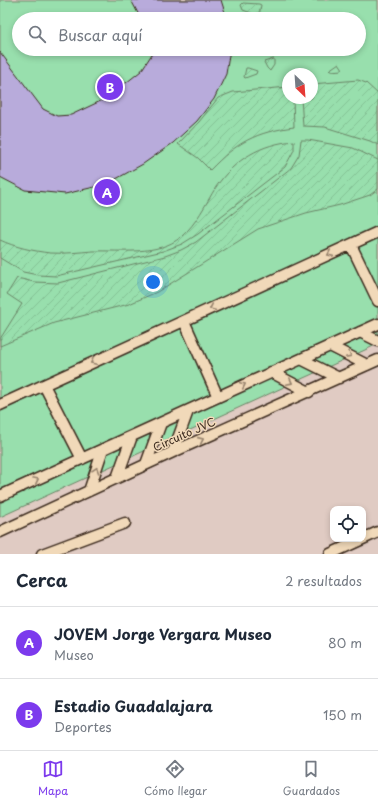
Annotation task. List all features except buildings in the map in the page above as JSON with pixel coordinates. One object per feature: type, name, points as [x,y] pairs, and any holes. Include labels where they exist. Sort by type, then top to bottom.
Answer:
[{"type":"lane","points":[[0,405],[378,232]]},
{"type":"lane","points":[[351,245],[378,301]]},
{"type":"lane","points":[[184,321],[218,397]]},
{"type":"lane","points":[[0,496],[378,324]]},
{"type":"lane","points":[[360,332],[378,340]]},
{"type":"lane","points":[[330,346],[367,365]]},
{"type":"lane","points":[[301,359],[339,378]]},
{"type":"lane","name":"Circuito JVC","points":[[0,532],[146,464],[378,360]]},
{"type":"lane","points":[[271,372],[309,392]]},
{"type":"lane","points":[[44,385],[82,459]]},
{"type":"lane","points":[[173,452],[188,411]]},
{"type":"lane","points":[[146,464],[161,423]]},
{"type":"lane","points":[[117,478],[132,436]]},
{"type":"lane","points":[[89,491],[103,449]]},
{"type":"lane","points":[[42,554],[125,523]]},
{"type":"lane","points":[[330,554],[378,532]]},
{"type":"green space","points":[[0,0],[378,0],[378,344],[0,517]]},
{"type":"green space","points":[[243,3],[261,5],[260,12],[248,12],[243,10],[241,5]]},
{"type":"green space","points":[[274,59],[274,65],[270,71],[264,62]]},
{"type":"green space","points":[[339,63],[343,69],[342,70],[329,70]]},
{"type":"green space","points":[[246,68],[257,71],[256,74],[245,78]]},
{"type":"green space","points":[[358,80],[366,83],[378,94],[378,145],[370,141],[325,127],[303,126],[301,104],[318,104],[318,83]]},
{"type":"green space","points":[[282,88],[282,104],[293,104],[294,127],[258,135],[238,145],[210,170],[198,158],[178,144],[199,122],[218,98],[233,92]]},
{"type":"green space","points":[[301,140],[353,148],[378,160],[378,189],[370,195],[340,205],[306,213],[258,229],[157,292],[129,304],[54,323],[0,346],[0,339],[22,304],[7,294],[17,278],[34,282],[58,283],[165,256],[181,250],[196,242],[291,168],[299,155]]},
{"type":"green space","points":[[294,141],[294,150],[285,167],[198,234],[182,244],[163,251],[56,276],[23,272],[0,258],[0,240],[24,248],[55,253],[139,251],[150,250],[172,243],[187,232],[192,226],[223,177],[240,161],[260,149]]},
{"type":"place","name":"Estadio Guadalajara","points":[[110,87]]},
{"type":"place","name":"JOVEM Jorge Vergara Museo","points":[[107,192]]}]
